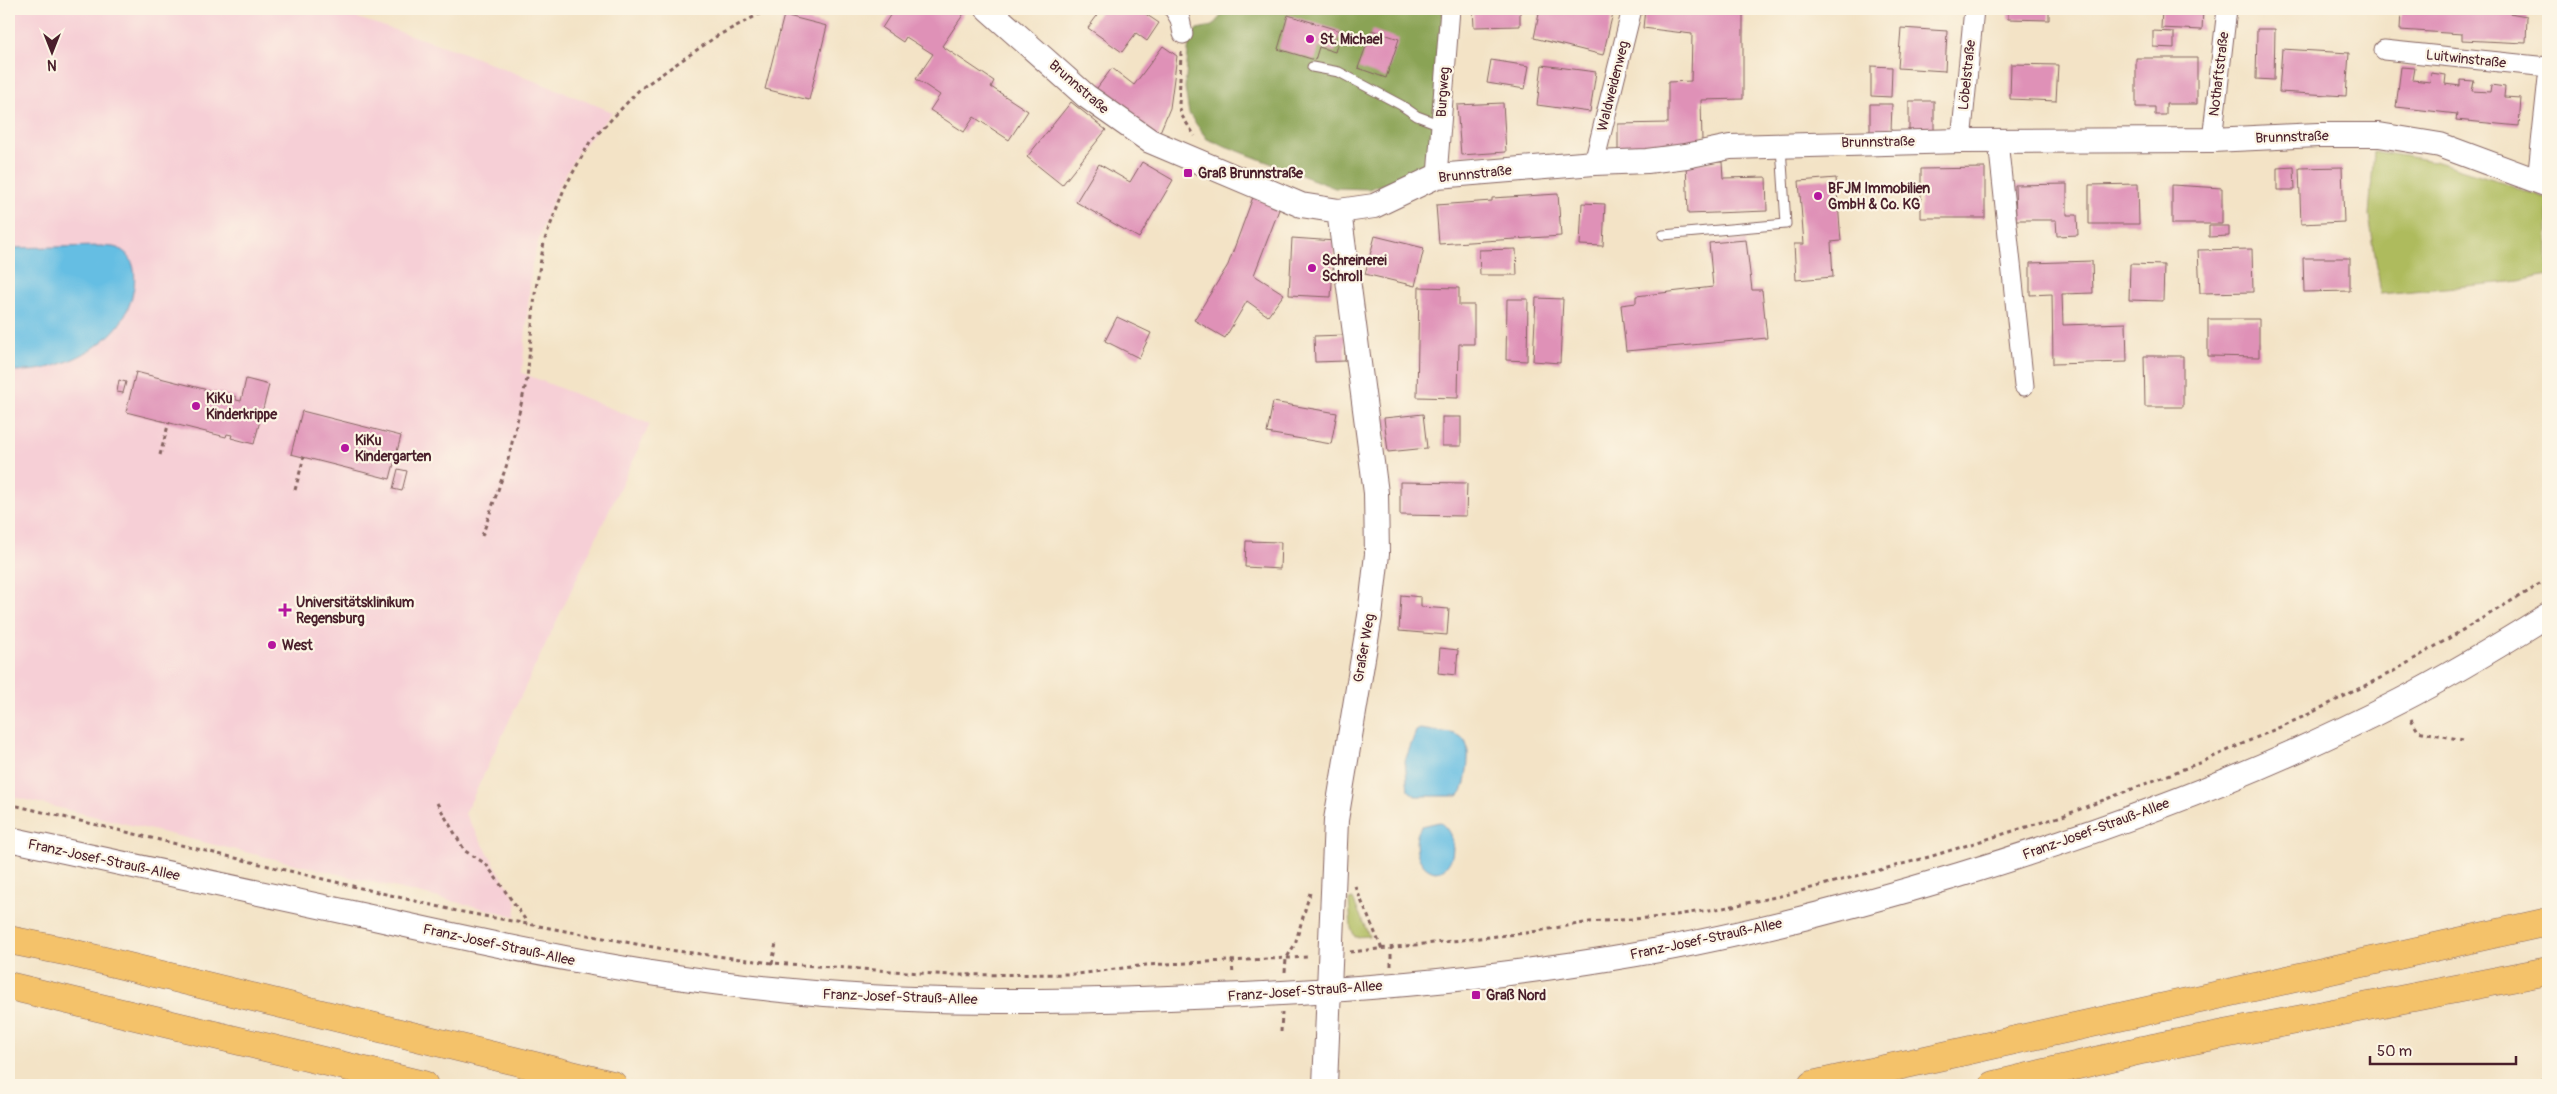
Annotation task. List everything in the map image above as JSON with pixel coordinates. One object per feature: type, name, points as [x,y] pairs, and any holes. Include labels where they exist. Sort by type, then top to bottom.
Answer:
[{"type":"highway","points":[[1812,1085],[2548,922]]},
{"type":"highway","points":[[9,940],[74,953],[613,1085]]},
{"type":"highway","points":[[1994,1085],[2142,1050],[2548,971]]},
{"type":"highway","points":[[9,986],[51,994],[424,1085]]},
{"type":"street","name":"Brunnstraße","points":[[988,9],[1086,96],[1150,140],[1302,205],[1339,211],[1374,206],[1437,176],[1594,163],[1647,161],[1686,156],[1730,147],[1961,140],[2212,140],[2318,135],[2379,135],[2440,145],[2543,183]]},
{"type":"street","points":[[1174,9],[1180,19],[1183,34]]},
{"type":"street","name":"Burgweg","points":[[1437,176],[1450,9]]},
{"type":"street","name":"Waldweidenweg","points":[[1594,163],[1632,9]]},
{"type":"street","name":"Löbelstraße","points":[[1961,140],[1974,9]]},
{"type":"street","name":"Nothaftstraße","points":[[2212,140],[2227,9]]},
{"type":"street","name":"Luitwinstraße","points":[[2384,50],[2548,67]]},
{"type":"street","points":[[2543,183],[2548,78]]},
{"type":"street","points":[[1998,141],[2024,386]]},
{"type":"street","name":"Graßer Weg","points":[[1325,1085],[1336,820],[1370,616],[1377,554],[1376,493],[1339,211]]},
{"type":"street","name":"Franz-Josef-Strauß-Allee","points":[[9,839],[620,970],[757,988],[845,997],[1066,1002],[1329,990],[1449,979],[1613,958],[1777,925],[1881,898],[2059,845],[2195,794],[2306,746],[2401,700],[2548,615]]},
{"type":"lane","points":[[1312,67],[1339,72],[1400,104],[1417,116],[1441,125]]},
{"type":"lane","points":[[1663,235],[1786,224],[1781,145]]},
{"type":"path","points":[[482,536],[507,464],[527,379],[535,294],[544,242],[564,189],[585,150],[590,142],[640,89],[717,36],[769,9]]},
{"type":"path","points":[[1183,34],[1179,105],[1182,116],[1197,138],[1197,160]]},
{"type":"path","points":[[160,455],[169,422]]},
{"type":"path","points":[[295,490],[304,457]]},
{"type":"path","points":[[9,804],[457,911],[527,922],[623,942],[763,962],[951,975],[1078,974],[1146,965],[1286,959],[1526,933],[1590,922],[1662,916],[1723,908],[1785,895],[1910,862],[2065,815],[2204,761],[2307,715],[2394,671],[2548,579]]},
{"type":"path","points":[[2401,700],[2418,731],[2463,740]]},
{"type":"path","points":[[437,803],[465,851],[486,864],[527,922]]},
{"type":"path","points":[[1355,885],[1382,949]]},
{"type":"path","points":[[1286,959],[1295,944],[1312,887]]},
{"type":"path","points":[[1232,960],[1233,982]]},
{"type":"path","points":[[2510,1085],[2548,1079]]},
{"type":"path","points":[[9,1083],[18,1085]]},
{"type":"shaded area","name":"Universitätsklinikum Regensburg","points":[[9,9],[330,9],[459,51],[613,112],[578,152],[558,188],[543,225],[532,264],[522,373],[650,424],[465,814],[517,902],[515,916],[9,796]]},
{"type":"green space","points":[[1227,9],[1432,9],[1443,12],[1430,168],[1369,189],[1335,188],[1207,139],[1189,114],[1185,88],[1189,40],[1197,29],[1212,26]]},
{"type":"green space","points":[[2374,151],[2434,161],[2503,182],[2548,200],[2548,275],[2520,281],[2381,294],[2369,215]]},
{"type":"green space","points":[[1353,899],[1369,936],[1355,937],[1351,928],[1349,900]]},
{"type":"water","points":[[102,246],[117,248],[126,254],[132,262],[134,284],[132,296],[118,326],[96,346],[68,361],[38,370],[9,370],[9,248]]},
{"type":"water","points":[[1420,729],[1452,733],[1464,740],[1468,756],[1467,770],[1464,787],[1458,796],[1415,796],[1408,790],[1405,761],[1416,731]]},
{"type":"water","points":[[1439,822],[1450,834],[1453,849],[1452,857],[1448,864],[1436,872],[1429,870],[1420,860],[1417,853],[1416,838],[1422,826]]},
{"type":"building","points":[[894,9],[967,9],[942,46],[994,81],[991,87],[1028,111],[1009,140],[974,117],[964,132],[930,110],[940,95],[916,79],[933,54],[906,37],[903,42],[882,28]]},
{"type":"building","points":[[1102,9],[1138,9],[1159,23],[1147,41],[1136,33],[1122,52],[1088,28]]},
{"type":"building","points":[[1473,9],[1520,9],[1520,26],[1474,27]]},
{"type":"building","points":[[1540,9],[1597,9],[1613,13],[1603,55],[1534,38]]},
{"type":"building","points":[[1645,9],[1743,9],[1743,99],[1701,100],[1702,141],[1668,151],[1618,153],[1618,124],[1668,123],[1668,82],[1691,81],[1692,34],[1643,28]]},
{"type":"building","points":[[2008,9],[2049,9],[2049,20],[2008,19]]},
{"type":"building","points":[[2162,9],[2203,9],[2202,30],[2161,28]]},
{"type":"building","points":[[2401,9],[2477,9],[2477,11],[2494,12],[2495,9],[2509,9],[2509,13],[2527,16],[2526,43],[2462,40],[2462,34],[2400,30]]},
{"type":"building","points":[[784,15],[827,26],[809,100],[765,89]]},
{"type":"building","name":"St. Michael","points":[[1288,15],[1341,31],[1335,52],[1319,47],[1315,60],[1278,49]]},
{"type":"building","points":[[1901,28],[1947,31],[1945,71],[1898,68]]},
{"type":"building","points":[[2257,29],[2275,29],[2274,80],[2256,79]]},
{"type":"building","points":[[1372,30],[1399,39],[1386,78],[1358,68]]},
{"type":"building","points":[[2153,31],[2174,32],[2174,48],[2153,47]]},
{"type":"building","points":[[1163,46],[1177,56],[1170,108],[1157,139],[1094,92],[1112,68],[1134,85]]},
{"type":"building","points":[[2282,49],[2349,53],[2346,96],[2279,92]]},
{"type":"building","points":[[2136,58],[2197,58],[2197,104],[2166,104],[2166,115],[2155,115],[2155,107],[2136,107]]},
{"type":"building","points":[[1491,60],[1529,66],[1525,89],[1487,83]]},
{"type":"building","points":[[2011,64],[2058,65],[2056,101],[2010,99]]},
{"type":"building","points":[[1542,65],[1596,72],[1590,112],[1537,105]]},
{"type":"building","points":[[1871,66],[1892,67],[1891,97],[1871,96]]},
{"type":"building","points":[[2401,67],[2415,68],[2413,80],[2430,82],[2431,73],[2446,75],[2445,84],[2460,86],[2460,80],[2474,81],[2472,91],[2490,92],[2491,85],[2505,87],[2504,97],[2521,98],[2519,126],[2456,120],[2457,114],[2396,107]]},
{"type":"building","points":[[1909,101],[1934,101],[1934,132],[1909,132]]},
{"type":"building","points":[[1071,102],[1106,130],[1062,185],[1027,157]]},
{"type":"building","points":[[1503,103],[1506,152],[1461,155],[1457,105]]},
{"type":"building","points":[[1870,104],[1892,104],[1891,132],[1870,132]]},
{"type":"building","points":[[1142,162],[1173,180],[1139,238],[1076,202],[1099,164],[1130,182]]},
{"type":"building","points":[[1722,162],[1723,178],[1766,177],[1767,211],[1688,214],[1686,163]]},
{"type":"building","points":[[2294,167],[2295,190],[2277,190],[2277,168]]},
{"type":"building","points":[[2342,167],[2344,222],[2301,224],[2299,168]]},
{"type":"building","points":[[1985,168],[1985,218],[1921,218],[1921,169]]},
{"type":"building","points":[[1836,178],[1841,241],[1831,242],[1833,277],[1796,280],[1794,244],[1804,244],[1799,181]]},
{"type":"building","points":[[2067,184],[2067,215],[2077,215],[2078,235],[2057,236],[2056,220],[2016,220],[2015,185]]},
{"type":"building","points":[[2138,184],[2139,224],[2089,224],[2089,185]]},
{"type":"building","points":[[2172,185],[2222,188],[2222,224],[2172,224]]},
{"type":"building","points":[[1558,194],[1561,236],[1439,244],[1436,205],[1492,201],[1492,198]]},
{"type":"building","points":[[1253,197],[1280,207],[1254,275],[1284,294],[1268,316],[1247,301],[1225,338],[1194,320],[1228,265]]},
{"type":"building","points":[[1582,203],[1605,204],[1603,246],[1580,245]]},
{"type":"building","points":[[2209,226],[2229,226],[2229,236],[2209,237]]},
{"type":"building","points":[[1375,236],[1424,248],[1415,286],[1365,274]]},
{"type":"building","name":"Schreinerei Schroll","points":[[1292,238],[1335,241],[1331,297],[1289,295]]},
{"type":"building","points":[[1746,240],[1752,290],[1762,290],[1767,338],[1626,351],[1621,305],[1636,303],[1636,296],[1713,287],[1709,243]]},
{"type":"building","points":[[1516,249],[1517,275],[1480,275],[1479,250]]},
{"type":"building","points":[[2252,249],[2253,292],[2200,293],[2198,250]]},
{"type":"building","points":[[2303,258],[2350,258],[2350,291],[2304,292]]},
{"type":"building","points":[[2092,261],[2093,293],[2062,294],[2063,325],[2126,323],[2127,362],[2053,364],[2052,294],[2030,295],[2030,263]]},
{"type":"building","points":[[2130,264],[2164,265],[2163,301],[2129,300]]},
{"type":"building","points":[[1419,287],[1459,288],[1459,305],[1474,305],[1474,344],[1459,344],[1458,398],[1417,397]]},
{"type":"building","points":[[1536,298],[1563,299],[1560,363],[1533,361]]},
{"type":"building","points":[[1507,299],[1528,299],[1527,361],[1506,360]]},
{"type":"building","points":[[1117,317],[1151,333],[1139,358],[1105,341]]},
{"type":"building","points":[[2208,319],[2259,319],[2259,357],[2208,356]]},
{"type":"building","points":[[1345,335],[1345,361],[1315,362],[1314,336]]},
{"type":"building","points":[[2144,356],[2183,356],[2183,407],[2145,407]]},
{"type":"building","name":"KiKu Kinderkrippe","points":[[136,372],[236,397],[236,400],[241,401],[246,379],[269,385],[254,444],[231,438],[232,435],[227,434],[226,437],[126,412]]},
{"type":"building","points":[[119,380],[126,382],[123,393],[117,392]]},
{"type":"building","points":[[1273,402],[1337,413],[1331,444],[1267,433]]},
{"type":"building","name":"KiKu Kindergarten","points":[[302,411],[401,436],[390,479],[291,454]]},
{"type":"building","points":[[1423,414],[1427,448],[1388,452],[1384,418]]},
{"type":"building","points":[[1442,417],[1461,417],[1461,446],[1442,446]]},
{"type":"building","points":[[398,469],[407,471],[402,491],[393,489]]},
{"type":"building","points":[[1400,482],[1467,483],[1466,516],[1400,515]]},
{"type":"building","points":[[1246,541],[1281,542],[1280,569],[1245,567]]},
{"type":"building","points":[[1401,595],[1421,597],[1421,607],[1449,609],[1447,635],[1399,631]]},
{"type":"building","points":[[1440,648],[1458,650],[1456,675],[1438,673]]},
{"type":"place","name":"St. Michael","points":[[1310,39]]},
{"type":"place","name":"Graß Brunnstraße","points":[[1188,173]]},
{"type":"place","name":"BFJM Immobilien GmbH & Co. KG","points":[[1818,196]]},
{"type":"place","name":"Schreinerei Schroll","points":[[1312,268]]},
{"type":"place","name":"KiKu Kinderkrippe","points":[[196,406]]},
{"type":"place","name":"KiKu Kindergarten","points":[[345,448]]},
{"type":"place","name":"Universitätsklinikum Regensburg","points":[[285,610]]},
{"type":"place","name":"West","points":[[272,645]]},
{"type":"place","name":"Graß Nord","points":[[1476,995]]}]
